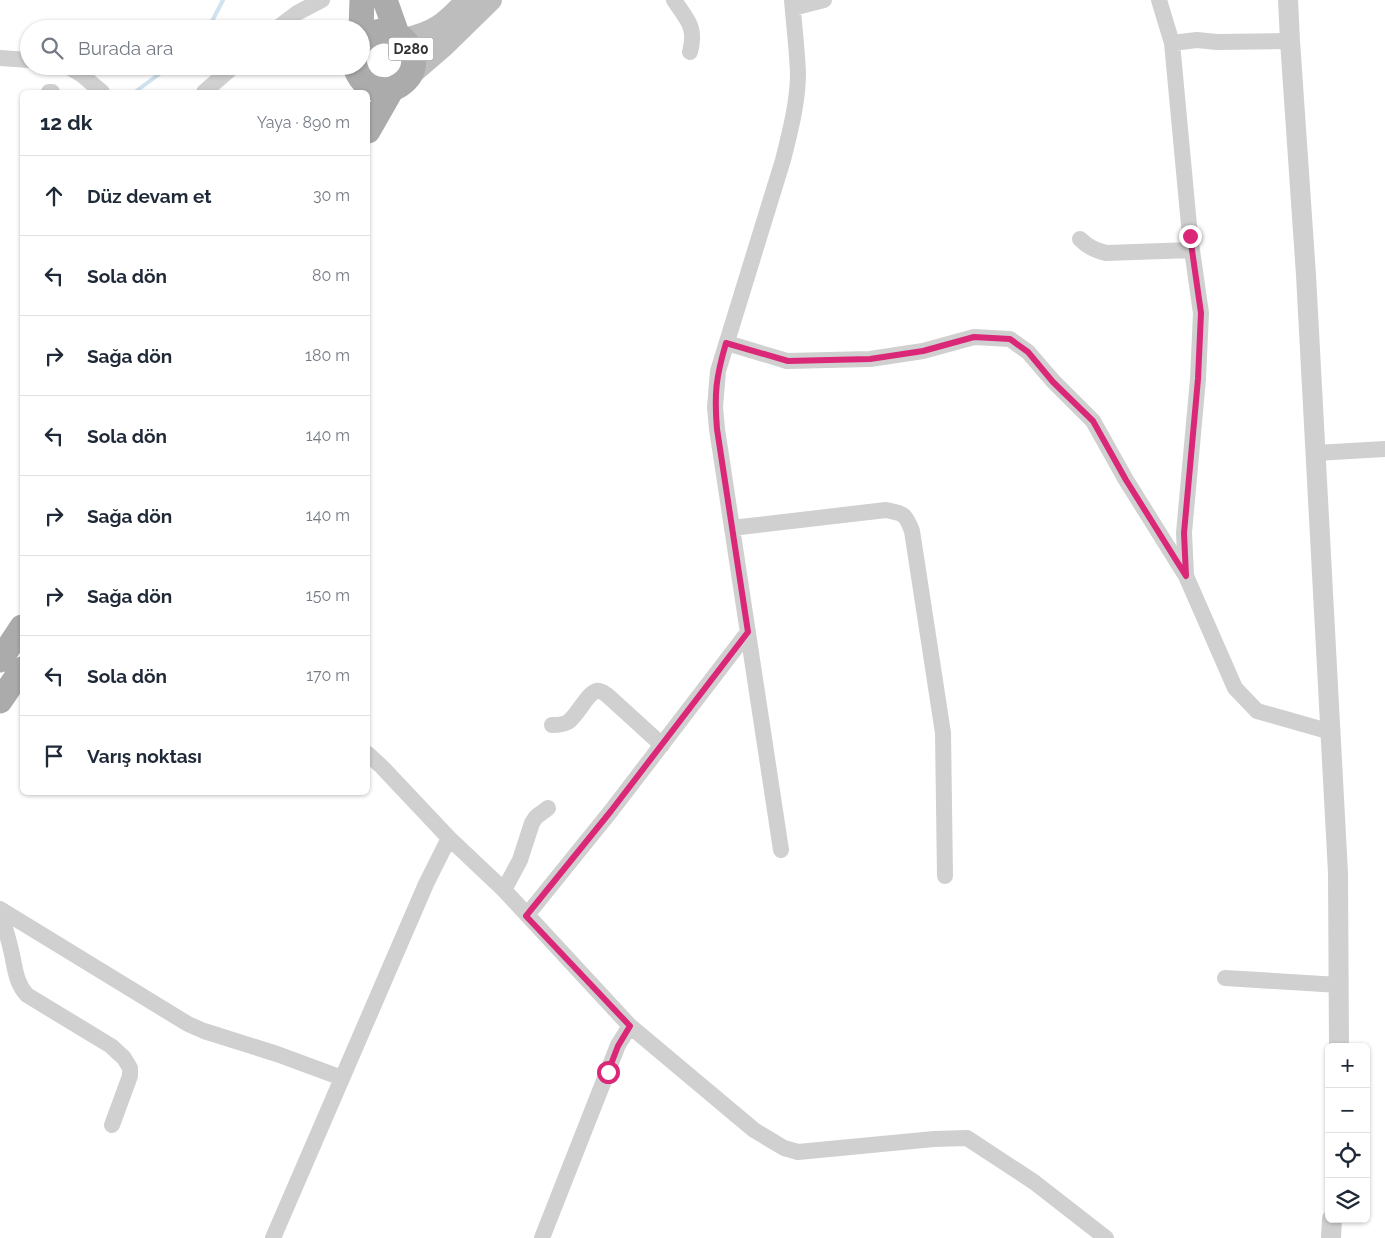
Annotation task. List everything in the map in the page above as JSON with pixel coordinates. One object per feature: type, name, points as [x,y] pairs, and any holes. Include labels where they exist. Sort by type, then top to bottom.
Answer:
[{"type":"main road","points":[[361,20],[362,0]]},
{"type":"main road","name":"D280","points":[[370,128],[400,83],[412,70],[414,61],[413,53],[409,45],[400,36],[385,0]]},
{"type":"main road","points":[[400,36],[421,35],[434,30],[447,21],[467,0]]},
{"type":"main road","points":[[359,75],[365,84],[382,90],[400,83],[444,46],[491,0]]},
{"type":"main road","name":"D280","points":[[370,35],[381,31],[400,36]]},
{"type":"main road","points":[[349,90],[353,75]]},
{"type":"main road","points":[[3,653],[20,630]]},
{"type":"main road","points":[[0,701],[20,672]]},
{"type":"street","points":[[288,20],[322,0]]},
{"type":"street","points":[[674,0],[690,21],[693,43],[690,52]]},
{"type":"street","points":[[782,850],[715,407],[718,371],[783,160],[796,101],[798,74],[793,4],[824,0]]},
{"type":"street","points":[[1159,0],[1172,43],[1192,250],[1201,313],[1198,379],[1184,533],[1186,576]]},
{"type":"street","points":[[1288,0],[1306,275],[1338,873],[1339,1043]]},
{"type":"street","points":[[1172,43],[1197,40],[1217,42],[1290,41]]},
{"type":"street","points":[[0,58],[20,59]]},
{"type":"street","points":[[82,75],[100,90]]},
{"type":"street","points":[[206,90],[224,75]]},
{"type":"street","points":[[1080,239],[1094,250],[1106,252],[1192,250]]},
{"type":"street","points":[[726,343],[788,361],[870,359],[923,351],[974,337],[1010,339],[1028,352],[1053,382],[1093,421],[1126,480],[1186,576],[1235,688],[1257,711],[1331,732]]},
{"type":"street","points":[[1316,453],[1385,448]]},
{"type":"street","points":[[732,528],[886,510],[899,513],[907,518],[912,531],[943,733],[945,876]]},
{"type":"street","points":[[526,916],[611,811],[748,632]]},
{"type":"street","points":[[552,725],[569,721],[591,695],[599,691],[607,695],[662,745]]},
{"type":"street","points":[[370,756],[449,838],[504,890],[526,916],[630,1026],[754,1130],[784,1148],[798,1152],[934,1139],[967,1138],[1034,1182],[1106,1238]]},
{"type":"street","points":[[504,890],[520,860],[532,824],[536,817],[548,808]]},
{"type":"street","points":[[273,1238],[426,884],[449,838]]},
{"type":"street","points":[[0,910],[188,1024],[342,1078]]},
{"type":"street","points":[[0,910],[20,988],[27,995],[111,1046],[124,1058],[130,1068],[130,1076],[112,1125]]},
{"type":"street","points":[[1225,978],[1339,985]]},
{"type":"street","points":[[542,1238],[618,1046],[630,1026]]},
{"type":"street","points":[[1331,1238],[1332,1223]]},
{"type":"waterway","points":[[213,20],[223,0]]},
{"type":"waterway","points":[[138,90],[158,75]]},
{"type":"route","points":[[608,1072],[618,1046],[630,1026],[526,916],[611,811],[748,632],[715,407],[718,371],[726,343],[788,361],[870,359],[923,351],[974,337],[1010,339],[1028,352],[1053,382],[1093,421],[1126,480],[1186,576],[1184,533],[1198,379],[1201,313],[1190,236]]}]
